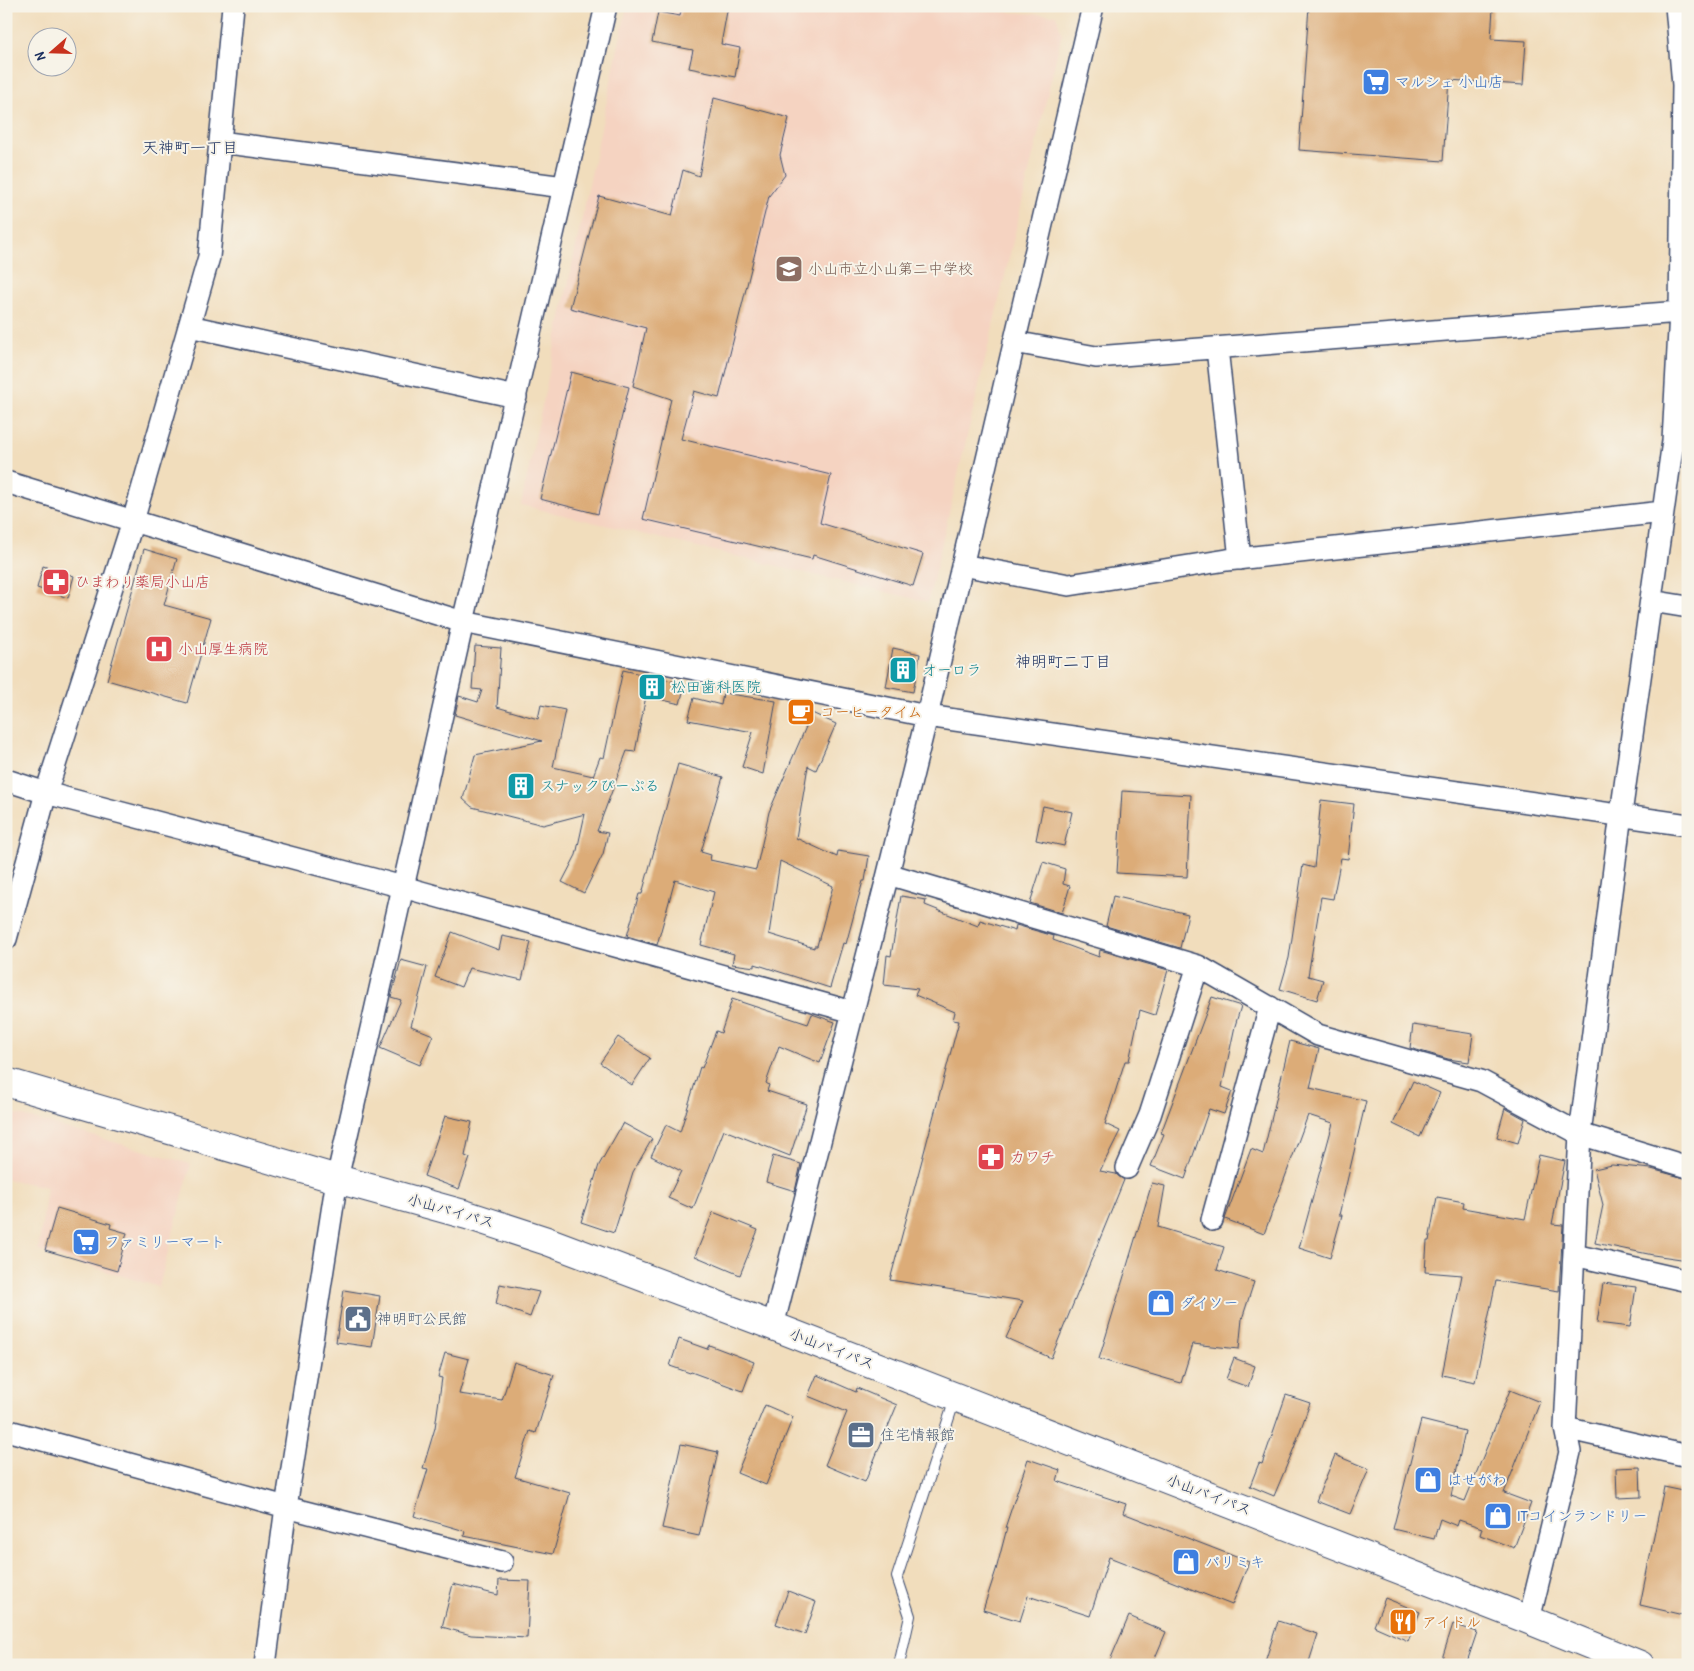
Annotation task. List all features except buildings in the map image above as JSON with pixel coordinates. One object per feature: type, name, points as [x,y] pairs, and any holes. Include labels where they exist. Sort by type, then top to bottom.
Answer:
[{"type":"highway","name":"小山バイパス","points":[[6,1082],[467,1215],[546,1241],[773,1326],[1640,1665]]},
{"type":"street","points":[[6,938],[46,793],[133,521],[209,257],[233,6]]},
{"type":"street","points":[[265,1665],[286,1507],[337,1179],[463,622],[606,6]]},
{"type":"street","points":[[773,1326],[927,716],[1093,6]]},
{"type":"street","points":[[1529,1620],[1570,1452],[1565,1428],[1580,1134],[1621,814],[1663,512],[1680,441],[1683,85],[1676,6]]},
{"type":"street","points":[[220,142],[564,187]]},
{"type":"street","points":[[1014,342],[1096,357],[1680,312]]},
{"type":"street","points":[[189,326],[516,397]]},
{"type":"street","points":[[1217,348],[1240,558]]},
{"type":"street","points":[[6,482],[463,622],[927,716],[1688,825]]},
{"type":"street","points":[[962,565],[1069,585],[1240,558],[1663,512]]},
{"type":"street","points":[[1651,601],[1688,607]]},
{"type":"street","points":[[6,780],[46,793],[403,887],[853,1012]]},
{"type":"street","points":[[888,874],[1198,966],[1318,1035],[1481,1081],[1580,1134],[1688,1167]]},
{"type":"street","points":[[1127,1168],[1150,1115],[1198,966]]},
{"type":"street","points":[[1212,1220],[1270,1007]]},
{"type":"street","points":[[1574,1255],[1688,1281]]},
{"type":"street","points":[[1565,1428],[1688,1456]]},
{"type":"street","points":[[6,1430],[286,1507],[502,1562]]},
{"type":"lane","points":[[899,1665],[910,1616],[897,1576],[956,1397]]},
{"type":"shaded area","name":"小山市立小山第二中学校","points":[[627,6],[912,6],[1056,15],[1062,33],[928,602],[521,505]]},
{"type":"shaded area","points":[[6,1111],[191,1164],[159,1287],[38,1251],[47,1187],[6,1179]]},
{"type":"place","name":"マルシェ 小山店","points":[[1376,82]]},
{"type":"place","name":"小山市立小山第二中学校","points":[[789,269]]},
{"type":"place","name":"ひまわり薬局小山店","points":[[56,582]]},
{"type":"place","name":"小山厚生病院","points":[[159,649]]},
{"type":"place","name":"オーロラ","points":[[903,670]]},
{"type":"place","name":"松田歯科医院","points":[[652,687]]},
{"type":"place","name":"コーヒータイム","points":[[801,712]]},
{"type":"place","name":"スナックぴーぷる","points":[[521,786]]},
{"type":"place","name":"カワチ","points":[[991,1157]]},
{"type":"place","name":"ファミリーマート","points":[[86,1242]]},
{"type":"place","name":"ダイソー","points":[[1161,1303]]},
{"type":"place","name":"神明町公民館","points":[[358,1319]]},
{"type":"place","name":"住宅情報館","points":[[861,1435]]},
{"type":"place","name":"はせがわ","points":[[1428,1480]]},
{"type":"place","name":"ITコインランドリー","points":[[1498,1516]]},
{"type":"place","name":"パリミキ","points":[[1186,1562]]},
{"type":"place","name":"アイドル","points":[[1403,1622]]},
{"type":"district","name":"天神町一丁目","points":[[190,147]]},
{"type":"district","name":"神明町二丁目","points":[[1063,661]]}]
